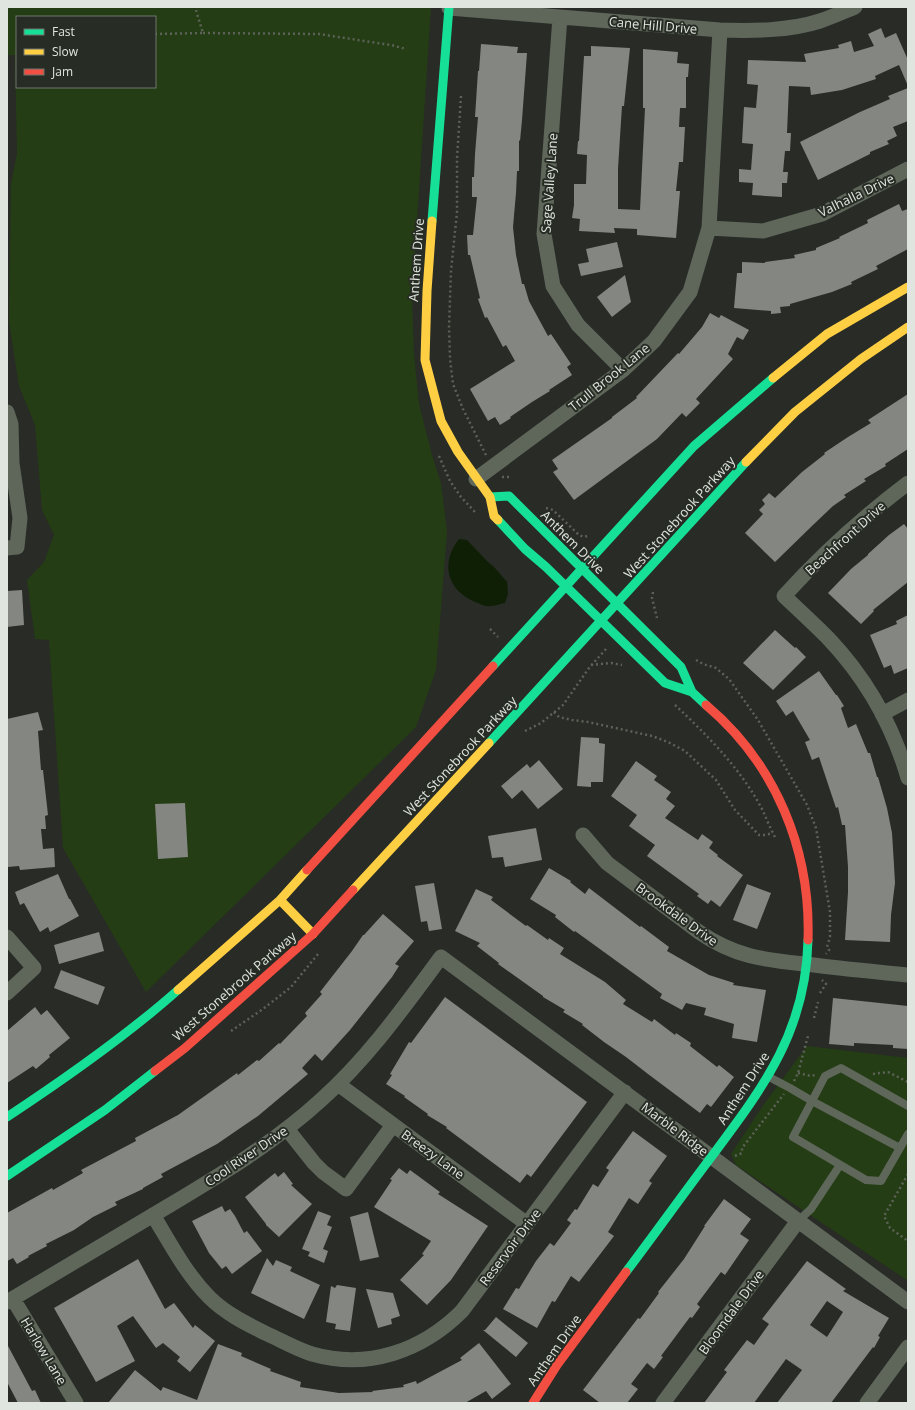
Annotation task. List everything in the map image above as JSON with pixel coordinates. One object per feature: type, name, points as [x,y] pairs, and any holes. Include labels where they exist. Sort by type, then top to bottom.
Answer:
[{"type":"street","name":"Cane Hill Drive","points":[[449,8],[720,30],[777,29],[819,21],[855,7]]},
{"type":"street","name":"Anthem Drive","points":[[449,8],[427,291],[425,360],[441,421],[458,452],[490,497],[494,516],[525,549],[566,586],[664,683],[692,692]]},
{"type":"street","name":"Sage Valley Lane","points":[[560,17],[544,234],[553,286],[578,324],[622,370]]},
{"type":"street","name":"Trull Brook Lane","points":[[476,479],[622,370],[654,341],[690,292],[709,228],[720,30]]},
{"type":"street","name":"Valhalla Drive","points":[[709,228],[763,231],[822,214],[908,169]]},
{"type":"street","points":[[7,1117],[47,1091],[145,1019],[280,900],[694,446],[762,387],[827,334],[908,287]]},
{"type":"street","name":"West Stonebrook Parkway","points":[[7,1176],[105,1110],[185,1048],[313,934],[746,463],[795,412],[861,359],[908,327]]},
{"type":"street","points":[[7,412],[11,424],[12,463],[20,518],[12,547]]},
{"type":"street","name":"Beachfront Drive","points":[[882,714],[862,681],[844,656],[818,628],[784,596],[840,539],[869,513],[908,484]]},
{"type":"street","name":"Anthem Drive","points":[[490,497],[509,496],[681,667],[692,692],[733,731],[746,747],[770,782],[788,820],[801,860],[807,894],[809,922],[807,964],[800,1001],[795,1019],[781,1054],[768,1077],[752,1102],[557,1366],[533,1403]]},
{"type":"street","points":[[908,700],[882,714],[899,752],[908,778]]},
{"type":"street","name":"Brookdale Drive","points":[[583,835],[607,863],[709,940],[721,946],[744,955],[770,960],[908,975]]},
{"type":"street","points":[[280,900],[313,934]]},
{"type":"street","points":[[7,937],[34,968],[7,993]]},
{"type":"street","name":"Cool River Drive","points":[[10,1300],[247,1158],[287,1129],[338,1084],[378,1040],[441,957]]},
{"type":"street","name":"Marble Ridge","points":[[441,957],[798,1221],[907,1298]]},
{"type":"street","name":"Breezy Lane","points":[[338,1084],[527,1224]]},
{"type":"street","name":"Reservoir Drive","points":[[153,1215],[192,1278],[211,1299],[233,1316],[288,1344],[312,1354],[338,1359],[364,1359],[405,1350],[441,1330],[462,1311],[625,1092]]},
{"type":"street","points":[[287,1129],[314,1163],[346,1190],[393,1125]]},
{"type":"street","name":"Bloomdale Drive","points":[[664,1403],[798,1221]]},
{"type":"street","name":"Harlow Lane","points":[[10,1300],[76,1403]]},
{"type":"street","points":[[867,1403],[908,1347]]},
{"type":"lane","points":[[908,1106],[841,1068],[825,1076],[793,1137],[866,1180],[881,1181],[908,1134]]},
{"type":"lane","points":[[768,1077],[900,1148]]},
{"type":"lane","points":[[798,1221],[811,1209],[840,1165]]},
{"type":"path","points":[[195,7],[202,33]]},
{"type":"path","points":[[156,34],[319,34],[391,45],[406,50]]},
{"type":"path","points":[[461,93],[457,158],[457,212],[451,271],[449,327],[450,359],[452,384],[487,457]]},
{"type":"path","points":[[438,452],[450,481],[461,497],[476,514]]},
{"type":"path","points":[[591,665],[610,663],[628,667]]},
{"type":"path","points":[[670,700],[714,742],[744,780],[762,810],[778,844]]},
{"type":"path","points":[[554,712],[559,717],[652,736],[686,751],[716,780],[735,810],[760,835],[773,833]]},
{"type":"path","points":[[908,1174],[884,1216],[890,1228],[908,1241]]},
{"type":"shaded area","points":[[7,7],[431,7],[412,297],[414,354],[419,404],[441,483],[447,532],[436,670],[416,727],[146,992],[63,848],[49,640],[35,639],[27,580],[44,562],[54,535],[42,510],[35,425],[19,386],[9,322],[11,184],[17,153],[15,55],[7,55]]},
{"type":"shaded area","points":[[459,539],[467,540],[507,582],[508,594],[505,603],[492,606],[482,605],[465,597],[458,590],[449,575],[448,566],[453,548]]},
{"type":"shaded area","points":[[807,1046],[908,1058],[908,1281],[736,1165],[731,1154],[764,1104]]},
{"type":"building","points":[[881,28],[885,38],[896,33],[908,60],[908,86],[899,65],[875,76],[876,79],[842,90],[811,95],[810,87],[789,86],[787,133],[791,133],[790,151],[785,151],[783,172],[788,172],[787,183],[782,183],[782,197],[752,195],[753,183],[739,182],[739,169],[751,170],[753,144],[742,143],[744,107],[756,108],[758,85],[747,84],[748,60],[806,62],[804,54],[839,48],[838,45],[851,41],[854,52],[874,46],[868,34]]},
{"type":"building","points":[[481,44],[518,47],[517,53],[527,53],[520,141],[519,140],[519,171],[517,171],[513,227],[516,255],[522,284],[524,284],[529,301],[548,336],[551,334],[571,364],[567,367],[572,375],[500,425],[495,417],[488,421],[470,389],[515,361],[506,345],[503,347],[487,317],[485,318],[478,299],[480,298],[470,255],[468,255],[467,235],[473,235],[477,197],[472,197],[472,177],[474,177],[478,117],[475,117]]},
{"type":"building","points":[[591,46],[630,48],[624,106],[622,106],[618,169],[618,209],[640,210],[645,108],[643,108],[643,49],[678,52],[677,63],[689,64],[688,77],[686,77],[686,108],[680,108],[679,127],[685,127],[683,162],[679,162],[676,191],[680,191],[676,238],[637,235],[637,229],[614,228],[615,233],[579,231],[580,219],[572,218],[574,205],[574,184],[586,184],[587,155],[577,154],[584,56],[591,56]]},
{"type":"building","points":[[908,88],[908,121],[893,127],[897,136],[887,141],[889,144],[870,152],[870,154],[818,180],[800,142],[860,112],[890,99],[888,96]]},
{"type":"building","points":[[899,204],[902,211],[908,209],[908,249],[876,266],[878,269],[851,282],[852,284],[832,292],[790,304],[790,306],[780,307],[781,313],[771,314],[771,311],[734,308],[737,273],[742,273],[742,262],[765,263],[795,258],[794,255],[816,250],[816,248],[840,238],[839,237],[868,223],[867,220]]},
{"type":"building","points":[[617,242],[623,267],[581,276],[578,264],[589,262],[586,249]]},
{"type":"building","points":[[625,275],[631,302],[612,317],[597,297]]},
{"type":"building","points":[[710,313],[719,318],[721,315],[749,330],[743,340],[737,337],[728,354],[733,359],[696,399],[700,403],[686,417],[682,413],[657,439],[574,500],[553,472],[558,469],[552,460],[612,418],[637,398],[636,397],[678,353],[679,354],[702,327]]},
{"type":"building","points":[[908,394],[908,449],[885,464],[886,466],[864,479],[866,481],[844,495],[846,497],[833,506],[775,562],[745,533],[763,514],[759,510],[765,504],[762,500],[769,493],[775,498],[802,472],[825,454],[824,453],[871,423],[868,420]]},
{"type":"building","points":[[904,524],[908,529],[908,582],[873,610],[874,611],[861,624],[828,593],[851,569],[889,535]]},
{"type":"building","points":[[22,590],[24,625],[7,627],[7,591]]},
{"type":"building","points":[[908,615],[908,668],[894,674],[891,665],[884,668],[870,635],[897,624],[896,621]]},
{"type":"building","points":[[775,630],[806,657],[773,690],[743,663]]},
{"type":"building","points":[[819,671],[844,706],[841,708],[848,728],[856,724],[868,753],[870,753],[887,808],[892,833],[895,883],[891,915],[890,942],[845,940],[848,867],[845,825],[842,825],[838,807],[836,808],[819,757],[812,760],[805,742],[810,740],[793,711],[786,716],[776,701]]},
{"type":"building","points":[[38,712],[43,730],[38,731],[41,770],[43,770],[48,815],[45,816],[46,829],[41,829],[43,849],[54,848],[55,867],[20,870],[19,866],[8,867],[7,719]]},
{"type":"building","points":[[581,737],[599,738],[599,743],[605,744],[603,782],[591,782],[591,787],[577,786]]},
{"type":"building","points":[[539,760],[563,789],[538,809],[522,790],[512,799],[501,786],[527,764],[530,768]]},
{"type":"building","points":[[636,761],[657,776],[654,780],[671,792],[666,799],[675,806],[665,818],[698,840],[702,834],[713,842],[709,848],[718,855],[717,856],[743,875],[720,907],[711,900],[708,904],[697,896],[699,894],[647,856],[655,845],[629,826],[637,815],[611,796]]},
{"type":"building","points":[[185,803],[188,857],[158,859],[155,804]]},
{"type":"building","points":[[536,828],[542,860],[505,867],[503,857],[492,858],[488,836]]},
{"type":"building","points":[[549,868],[571,881],[570,882],[585,894],[589,888],[669,947],[667,951],[709,975],[734,983],[733,985],[766,990],[757,1042],[732,1038],[734,1024],[704,1015],[706,1008],[686,1003],[682,1010],[660,998],[662,994],[575,931],[574,932],[555,917],[556,915],[530,899]]},
{"type":"building","points":[[58,874],[69,899],[79,916],[50,932],[48,927],[40,932],[24,903],[20,905],[15,892]]},
{"type":"building","points":[[434,883],[442,929],[429,931],[427,921],[421,922],[415,886]]},
{"type":"building","points":[[747,884],[771,893],[757,929],[733,920]]},
{"type":"building","points":[[476,889],[493,897],[491,900],[526,926],[527,925],[548,940],[549,938],[564,948],[560,954],[605,982],[626,1000],[623,1004],[652,1022],[654,1019],[675,1035],[676,1033],[691,1043],[690,1046],[717,1067],[719,1065],[734,1077],[711,1107],[707,1104],[700,1113],[604,1042],[582,1025],[583,1024],[563,1012],[565,1010],[543,997],[498,964],[499,963],[477,946],[480,943],[455,931]]},
{"type":"building","points":[[383,914],[414,941],[395,964],[399,966],[392,977],[350,1030],[322,1061],[315,1054],[302,1068],[308,1074],[258,1116],[217,1144],[161,1174],[163,1177],[143,1189],[115,1202],[117,1205],[93,1217],[74,1230],[46,1244],[47,1246],[28,1256],[29,1257],[17,1264],[13,1258],[7,1261],[7,1213],[83,1173],[81,1170],[136,1141],[135,1138],[178,1115],[237,1073],[238,1075],[257,1060],[259,1061],[279,1043],[280,1044],[307,1016],[305,1013],[322,994],[320,992],[363,935]]},
{"type":"building","points":[[99,932],[104,951],[59,964],[54,945]]},
{"type":"building","points":[[61,970],[105,987],[98,1005],[54,988]]},
{"type":"building","points":[[445,997],[587,1102],[531,1177],[527,1174],[520,1183],[446,1128],[447,1127],[427,1115],[428,1114],[404,1097],[405,1096],[386,1084],[392,1075],[390,1074],[409,1042],[411,1043]]},
{"type":"building","points":[[833,998],[908,1006],[908,1049],[893,1048],[893,1045],[854,1043],[854,1046],[829,1044]]},
{"type":"building","points":[[35,1007],[41,1015],[47,1010],[70,1038],[49,1055],[50,1057],[36,1069],[33,1066],[7,1083],[7,1031]]},
{"type":"building","points":[[633,1131],[667,1156],[649,1181],[652,1183],[638,1204],[629,1198],[608,1232],[614,1236],[579,1282],[571,1276],[555,1302],[552,1301],[537,1328],[503,1309],[516,1288],[519,1289],[536,1261],[550,1243],[554,1246],[571,1223],[567,1220],[575,1209],[577,1210],[593,1184],[598,1187],[609,1170],[606,1168]]},
{"type":"building","points":[[399,1168],[407,1174],[410,1170],[440,1192],[438,1194],[488,1226],[451,1280],[427,1305],[400,1280],[424,1255],[422,1254],[431,1241],[374,1207],[392,1180],[390,1179]]},
{"type":"building","points":[[284,1172],[293,1184],[291,1185],[312,1204],[279,1237],[266,1225],[245,1197],[275,1173],[278,1177]]},
{"type":"building","points":[[724,1199],[751,1219],[740,1234],[749,1240],[725,1275],[721,1272],[697,1304],[700,1307],[692,1318],[690,1317],[661,1356],[663,1357],[654,1369],[647,1363],[631,1384],[638,1389],[627,1403],[600,1403],[583,1390],[638,1318],[640,1319],[659,1293],[658,1292],[684,1259],[704,1226]]},
{"type":"building","points":[[222,1206],[225,1212],[230,1209],[244,1233],[247,1231],[262,1251],[232,1274],[226,1266],[222,1269],[209,1253],[192,1221]]},
{"type":"building","points":[[318,1211],[331,1216],[327,1225],[332,1227],[323,1249],[328,1251],[324,1263],[308,1256],[310,1252],[302,1249]]},
{"type":"building","points":[[368,1212],[379,1257],[360,1261],[350,1217]]},
{"type":"building","points":[[267,1258],[273,1266],[276,1260],[292,1267],[290,1271],[320,1285],[304,1319],[251,1293]]},
{"type":"building","points":[[138,1259],[165,1309],[174,1303],[193,1328],[195,1325],[215,1341],[190,1372],[177,1361],[180,1357],[163,1343],[156,1348],[133,1316],[117,1326],[135,1361],[96,1382],[54,1308]]},
{"type":"building","points":[[807,1261],[846,1289],[843,1291],[889,1318],[878,1336],[880,1337],[874,1348],[873,1347],[831,1403],[777,1403],[802,1370],[786,1359],[754,1403],[704,1403],[727,1372],[724,1370],[747,1340],[754,1345],[769,1324],[762,1319]],"holes":[[[827,1301],[843,1312],[827,1337],[810,1325]]]},
{"type":"building","points":[[337,1285],[356,1288],[350,1331],[335,1329],[336,1324],[326,1322],[331,1286],[335,1288]]},
{"type":"building","points":[[366,1289],[393,1293],[400,1316],[391,1319],[392,1324],[378,1328]]},
{"type":"building","points":[[496,1317],[528,1343],[516,1357],[483,1330],[485,1330]]},
{"type":"building","points":[[479,1343],[511,1384],[492,1399],[486,1391],[465,1403],[108,1403],[135,1370],[161,1391],[163,1387],[197,1400],[218,1344],[242,1353],[241,1356],[271,1369],[270,1371],[301,1382],[300,1387],[339,1393],[373,1392],[372,1391],[404,1387],[403,1385],[416,1381],[417,1384],[462,1360],[460,1358]]},
{"type":"building","points":[[7,1344],[32,1391],[35,1390],[41,1403],[18,1403],[7,1382]]},
{"type":"traffic: fast","points":[[432,221],[449,7]]},
{"type":"traffic: fast","points":[[493,666],[694,446],[773,378]]},
{"type":"traffic: fast","points":[[489,743],[746,462]]},
{"type":"traffic: fast","points":[[490,497],[509,496],[681,667],[692,692],[706,705]]},
{"type":"traffic: fast","points":[[498,520],[525,549],[546,567],[665,683],[692,692]]},
{"type":"traffic: fast","points":[[626,1272],[747,1109],[778,1058],[790,1032],[799,1004],[805,973],[808,940]]},
{"type":"traffic: fast","points":[[7,1117],[95,1056],[178,990]]},
{"type":"traffic: fast","points":[[7,1176],[105,1110],[155,1071]]},
{"type":"traffic: slow","points":[[432,221],[427,291],[425,360],[441,421],[458,452],[490,497],[494,516],[498,520]]},
{"type":"traffic: slow","points":[[773,378],[827,334],[908,287]]},
{"type":"traffic: slow","points":[[746,462],[795,412],[861,359],[908,327]]},
{"type":"traffic: slow","points":[[353,890],[489,743]]},
{"type":"traffic: slow","points":[[178,990],[280,900],[307,870]]},
{"type":"traffic: slow","points":[[280,900],[313,934]]},
{"type":"traffic: jam","points":[[307,870],[493,666]]},
{"type":"traffic: jam","points":[[706,705],[731,728],[752,754],[770,782],[784,811],[796,842],[803,874],[807,906],[808,940]]},
{"type":"traffic: jam","points":[[155,1071],[185,1048],[313,934],[353,890]]},
{"type":"traffic: jam","points":[[533,1403],[557,1365],[626,1272]]}]
